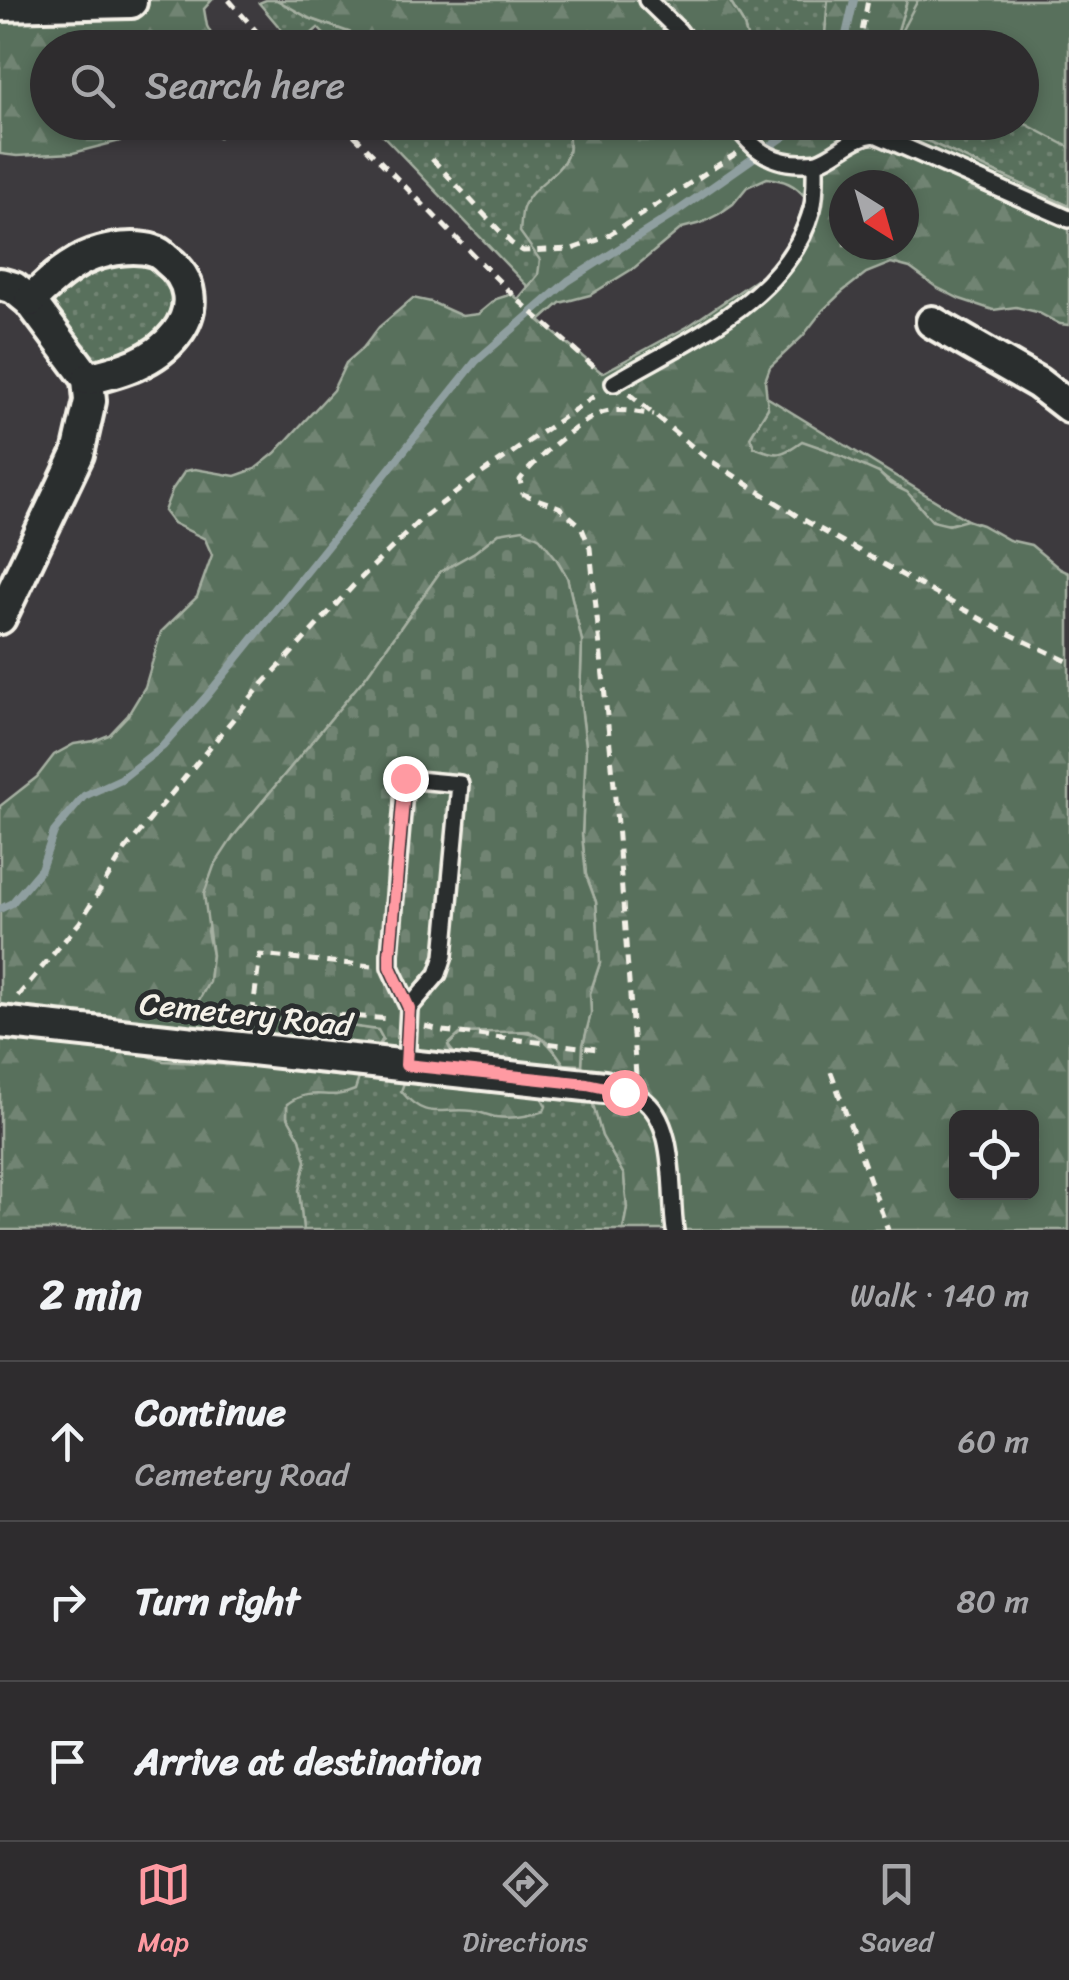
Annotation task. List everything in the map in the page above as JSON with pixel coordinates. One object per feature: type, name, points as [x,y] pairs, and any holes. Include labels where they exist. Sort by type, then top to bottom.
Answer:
[{"type":"street","points":[[0,5],[137,2]]},
{"type":"street","points":[[30,300],[64,270],[93,255],[129,248],[156,251],[178,268],[189,290],[189,312],[175,336],[152,356],[127,369],[88,379]]},
{"type":"street","points":[[0,284],[14,288],[30,300],[88,379],[90,401],[78,454],[0,617]]},
{"type":"street","points":[[932,322],[1038,383],[1069,407]]},
{"type":"street","name":"Cemetery Road","points":[[6,1013],[222,1048],[604,1087]]},
{"type":"lane","points":[[646,0],[678,30]]},
{"type":"lane","points":[[750,140],[785,163],[816,163],[854,140]]},
{"type":"lane","points":[[889,140],[1069,220]]},
{"type":"lane","points":[[614,382],[736,312],[775,276],[795,248],[813,208],[816,163]]},
{"type":"lane","points":[[406,1065],[409,1008],[390,967],[405,778],[460,784],[444,956],[438,974],[409,1008]]},
{"type":"lane","points":[[604,1087],[640,1098],[657,1112],[666,1133],[675,1230]]},
{"type":"path","points":[[229,0],[255,30]]},
{"type":"path","points":[[862,30],[868,0]]},
{"type":"path","points":[[359,140],[540,321],[705,457],[802,519],[999,629],[1069,662]]},
{"type":"path","points":[[432,159],[511,244],[523,251],[533,251],[572,248],[606,237],[757,148]]},
{"type":"path","points":[[6,1013],[80,922],[125,850],[253,695],[354,585],[420,520],[614,382]]},
{"type":"path","points":[[640,1098],[634,1068],[614,785],[590,548],[581,526],[559,507],[523,494],[520,480],[533,462],[600,414],[622,410],[654,415]]},
{"type":"path","points":[[830,1072],[888,1230]]},
{"type":"green space","points":[[212,0],[204,9],[209,30],[30,30],[30,140],[124,140],[73,153],[17,156],[0,154],[0,5]]},
{"type":"green space","points":[[277,0],[309,18],[343,30],[282,30],[259,3]]},
{"type":"green space","points":[[277,0],[729,0],[745,30],[343,30],[309,18]]},
{"type":"green space","points":[[729,0],[828,0],[825,30],[745,30]]},
{"type":"green space","points":[[828,0],[907,0],[898,30],[825,30]]},
{"type":"green space","points":[[907,0],[1069,0],[1069,206],[925,140],[1039,140],[1039,30],[898,30]]},
{"type":"green space","points":[[918,0],[1069,0],[1069,147],[1039,131],[1039,30],[902,30]]},
{"type":"green space","points":[[387,140],[569,140],[568,153],[559,168],[537,189],[539,275],[528,287]]},
{"type":"green space","points":[[569,140],[925,140],[1069,206],[1069,325],[1037,312],[1016,307],[993,310],[960,299],[910,268],[891,263],[866,273],[842,292],[770,367],[765,381],[768,408],[750,437],[754,447],[774,453],[784,452],[802,441],[825,449],[879,473],[907,492],[932,521],[949,525],[967,520],[982,525],[1009,540],[1031,545],[1069,573],[1069,1230],[623,1230],[627,1208],[624,1175],[602,1136],[582,1065],[591,1013],[590,993],[600,963],[596,902],[586,875],[582,835],[586,746],[580,698],[582,641],[567,577],[556,558],[499,533],[440,572],[367,675],[233,837],[207,931],[212,955],[209,982],[199,1001],[254,1018],[378,1030],[383,1039],[378,1047],[142,1025],[134,1037],[143,1054],[163,1061],[343,1071],[359,1078],[355,1090],[337,1095],[305,1095],[287,1104],[287,1116],[300,1139],[306,1161],[299,1190],[303,1230],[0,1230],[0,806],[37,777],[54,755],[74,744],[109,735],[128,715],[145,687],[161,632],[197,597],[212,555],[205,539],[173,523],[164,511],[185,471],[235,476],[255,469],[333,390],[346,363],[379,327],[413,298],[462,316],[478,314],[496,299],[512,294],[518,299],[538,275],[540,260],[520,232],[523,208],[564,162]],"holes":[[[773,179],[793,186],[806,198],[791,239],[766,273],[687,327],[602,373],[540,321],[560,303],[590,295],[634,268],[682,228],[719,214],[747,187]]]},
{"type":"green space","points":[[93,255],[178,268],[175,336],[88,379],[30,301]]},
{"type":"green space","points":[[765,396],[967,520],[954,524],[936,522],[906,492],[879,473],[772,454],[754,447],[750,437],[768,408]]},
{"type":"green space","points":[[523,529],[540,538],[567,577],[582,641],[580,698],[586,746],[582,835],[586,875],[596,902],[600,963],[590,993],[591,1013],[582,1065],[564,1064],[549,1043],[529,1031],[461,1033],[448,1045],[452,1053],[378,1047],[383,1039],[378,1030],[254,1018],[210,1009],[198,1002],[209,982],[212,955],[204,894],[214,866],[233,837],[367,675],[440,572],[499,533]]},
{"type":"green space","points":[[141,1025],[452,1053],[478,1067],[559,1073],[564,1064],[582,1065],[602,1136],[624,1175],[627,1208],[623,1230],[303,1230],[299,1190],[306,1161],[300,1139],[287,1116],[287,1103],[300,1094],[319,1094],[202,1063],[163,1061],[143,1054],[133,1037]]},
{"type":"green space","points":[[461,1033],[536,1035],[564,1064],[559,1073],[482,1066],[467,1061],[448,1045]]},
{"type":"green space","points":[[404,1083],[540,1095],[546,1106],[538,1113],[508,1118],[473,1111],[427,1110],[401,1091]]},
{"type":"waterway","points":[[847,30],[854,0]]},
{"type":"waterway","points":[[0,909],[12,903],[41,869],[54,832],[84,796],[121,779],[163,746],[206,697],[476,361],[568,281],[779,140]]},
{"type":"route","points":[[405,778],[390,967],[409,1008],[406,1065],[587,1084],[624,1092]]}]
